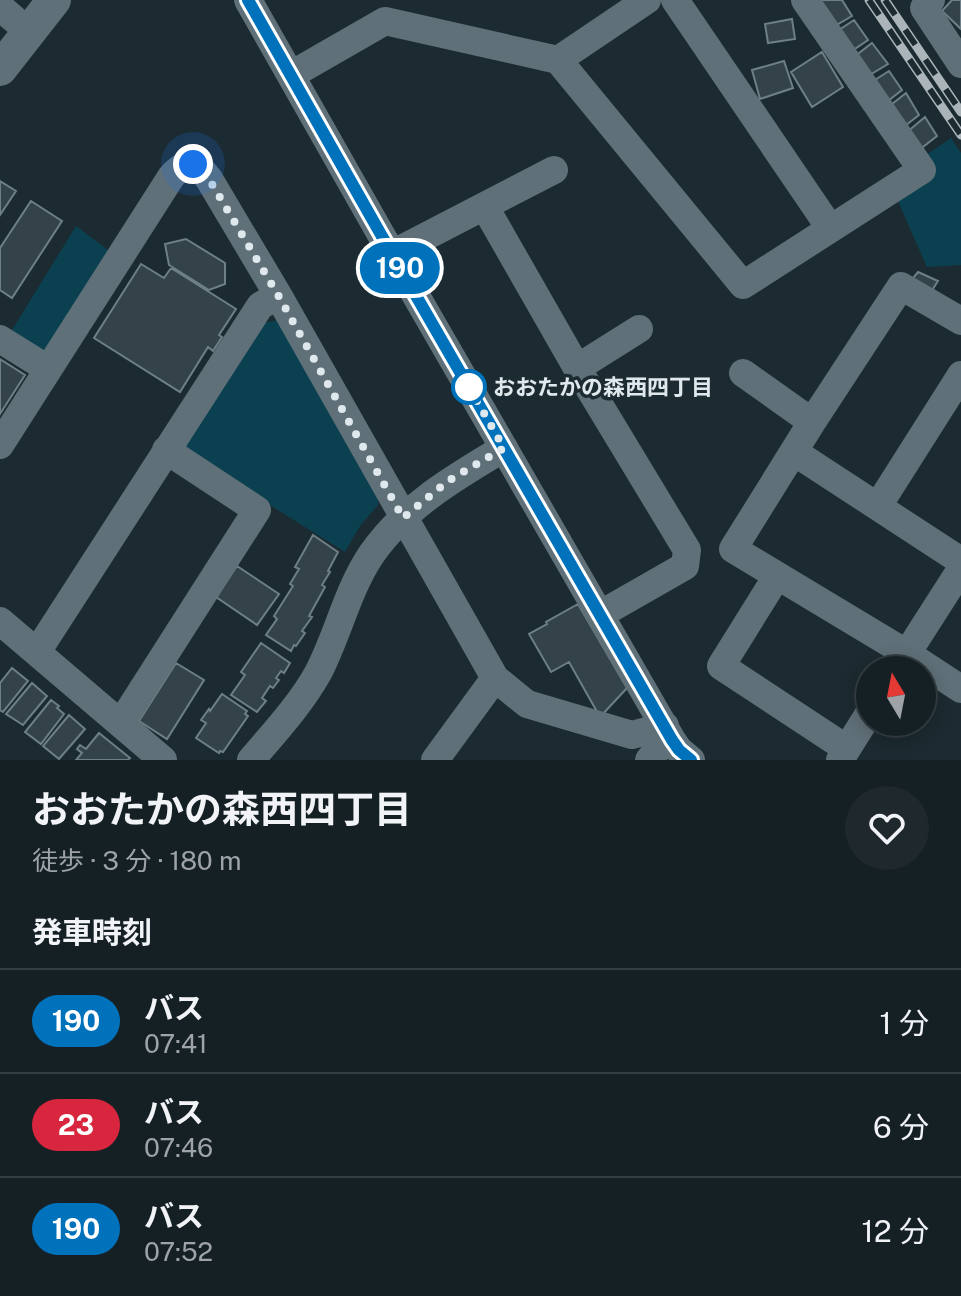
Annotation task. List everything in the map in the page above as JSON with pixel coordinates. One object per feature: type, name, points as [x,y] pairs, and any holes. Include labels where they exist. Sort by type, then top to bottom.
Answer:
[{"type":"street","points":[[0,69],[54,0]]},
{"type":"street","points":[[248,0],[667,731],[679,750],[691,760]]},
{"type":"street","points":[[558,60],[647,0]]},
{"type":"street","points":[[675,0],[830,228]]},
{"type":"street","points":[[291,75],[380,10],[558,60],[743,285],[922,170],[805,0]]},
{"type":"street","points":[[931,0],[924,8],[961,64]]},
{"type":"street","points":[[0,7],[29,32]]},
{"type":"street","points":[[0,445],[171,177],[180,167],[193,164],[201,169],[278,295],[495,678],[527,704],[632,735],[667,731]]},
{"type":"street","points":[[392,254],[554,170]]},
{"type":"street","points":[[485,207],[577,368],[687,550],[685,566],[601,614]]},
{"type":"street","points":[[892,656],[733,549],[901,286],[961,321]]},
{"type":"street","points":[[37,652],[260,306],[278,295]]},
{"type":"street","points":[[577,368],[639,329]]},
{"type":"street","points":[[0,339],[48,369]]},
{"type":"street","points":[[743,373],[812,422]]},
{"type":"street","points":[[878,506],[961,375]]},
{"type":"street","points":[[251,760],[287,720],[319,671],[355,585],[370,557],[387,535],[448,481],[504,448]]},
{"type":"street","points":[[121,723],[257,510],[166,450]]},
{"type":"street","points":[[794,452],[961,561]]},
{"type":"street","points":[[905,656],[961,569]]},
{"type":"street","points":[[777,576],[721,666],[844,755],[856,735]]},
{"type":"street","points":[[0,621],[163,760]]},
{"type":"street","points":[[435,760],[495,678]]},
{"type":"street","points":[[936,678],[961,689]]},
{"type":"street","points":[[649,760],[667,731]]},
{"type":"shaded area","points":[[951,138],[961,153],[961,265],[927,267],[897,199],[920,159]]},
{"type":"shaded area","points":[[76,226],[111,252],[48,350],[37,352],[9,335]]},
{"type":"shaded area","points":[[278,320],[379,494],[378,505],[360,526],[345,552],[185,452],[182,442],[259,324]]},
{"type":"building","points":[[819,0],[842,0],[852,16],[833,27]]},
{"type":"building","points":[[952,0],[961,0],[961,29],[942,11]]},
{"type":"building","points":[[792,19],[795,39],[768,43],[765,24]]},
{"type":"building","points":[[854,20],[868,40],[846,55],[833,34]]},
{"type":"building","points":[[872,43],[888,64],[868,76],[854,57]]},
{"type":"building","points":[[822,52],[843,87],[812,107],[791,72]]},
{"type":"building","points":[[784,61],[793,88],[760,99],[752,70]]},
{"type":"building","points":[[889,71],[902,90],[884,104],[870,83]]},
{"type":"building","points":[[906,93],[919,115],[901,129],[887,108]]},
{"type":"building","points":[[925,117],[937,136],[919,150],[906,133]]},
{"type":"building","points":[[0,181],[16,191],[0,215]]},
{"type":"building","points":[[31,201],[62,221],[12,298],[0,290],[0,248]]},
{"type":"building","points":[[186,239],[225,263],[225,284],[209,290],[169,265],[165,244]]},
{"type":"building","points":[[141,264],[164,278],[171,268],[236,309],[219,335],[222,337],[213,351],[208,347],[180,392],[94,338]]},
{"type":"building","points":[[918,272],[938,281],[929,295],[909,283]]},
{"type":"building","points":[[0,359],[25,375],[0,414]]},
{"type":"building","points":[[313,535],[338,552],[322,585],[325,587],[309,616],[312,617],[302,631],[305,633],[291,651],[266,635],[293,586],[290,584],[299,569],[295,567]]},
{"type":"building","points":[[237,566],[279,594],[257,625],[216,597]]},
{"type":"building","points":[[578,604],[627,688],[600,717],[569,662],[551,672],[529,634]]},
{"type":"building","points":[[261,643],[290,663],[284,673],[281,671],[276,678],[279,680],[273,688],[270,686],[262,698],[266,701],[257,712],[231,695],[245,675],[241,672]]},
{"type":"building","points":[[176,663],[204,680],[167,739],[139,721]]},
{"type":"building","points":[[12,668],[28,681],[3,712],[0,710],[0,683]]},
{"type":"building","points":[[32,683],[47,696],[23,725],[6,714]]},
{"type":"building","points":[[222,694],[247,711],[245,714],[248,716],[223,752],[219,753],[196,738],[206,723],[201,720]]},
{"type":"building","points":[[51,700],[64,714],[41,744],[25,732]]},
{"type":"building","points":[[69,715],[85,729],[59,759],[43,746]]},
{"type":"building","points":[[99,733],[130,758],[76,760],[82,753],[77,749],[80,745],[86,749]]},
{"type":"railway","points":[[869,0],[961,135]]},
{"type":"railway","points":[[885,0],[961,112]]},
{"type":"bus line","name":"190","points":[[248,0],[672,740],[691,760]]},
{"type":"place","name":"おおたかの森西四丁目","points":[[469,387]]},
{"type":"route","points":[[193,164],[209,179],[278,295],[403,518],[448,481],[504,448],[469,387]]}]
